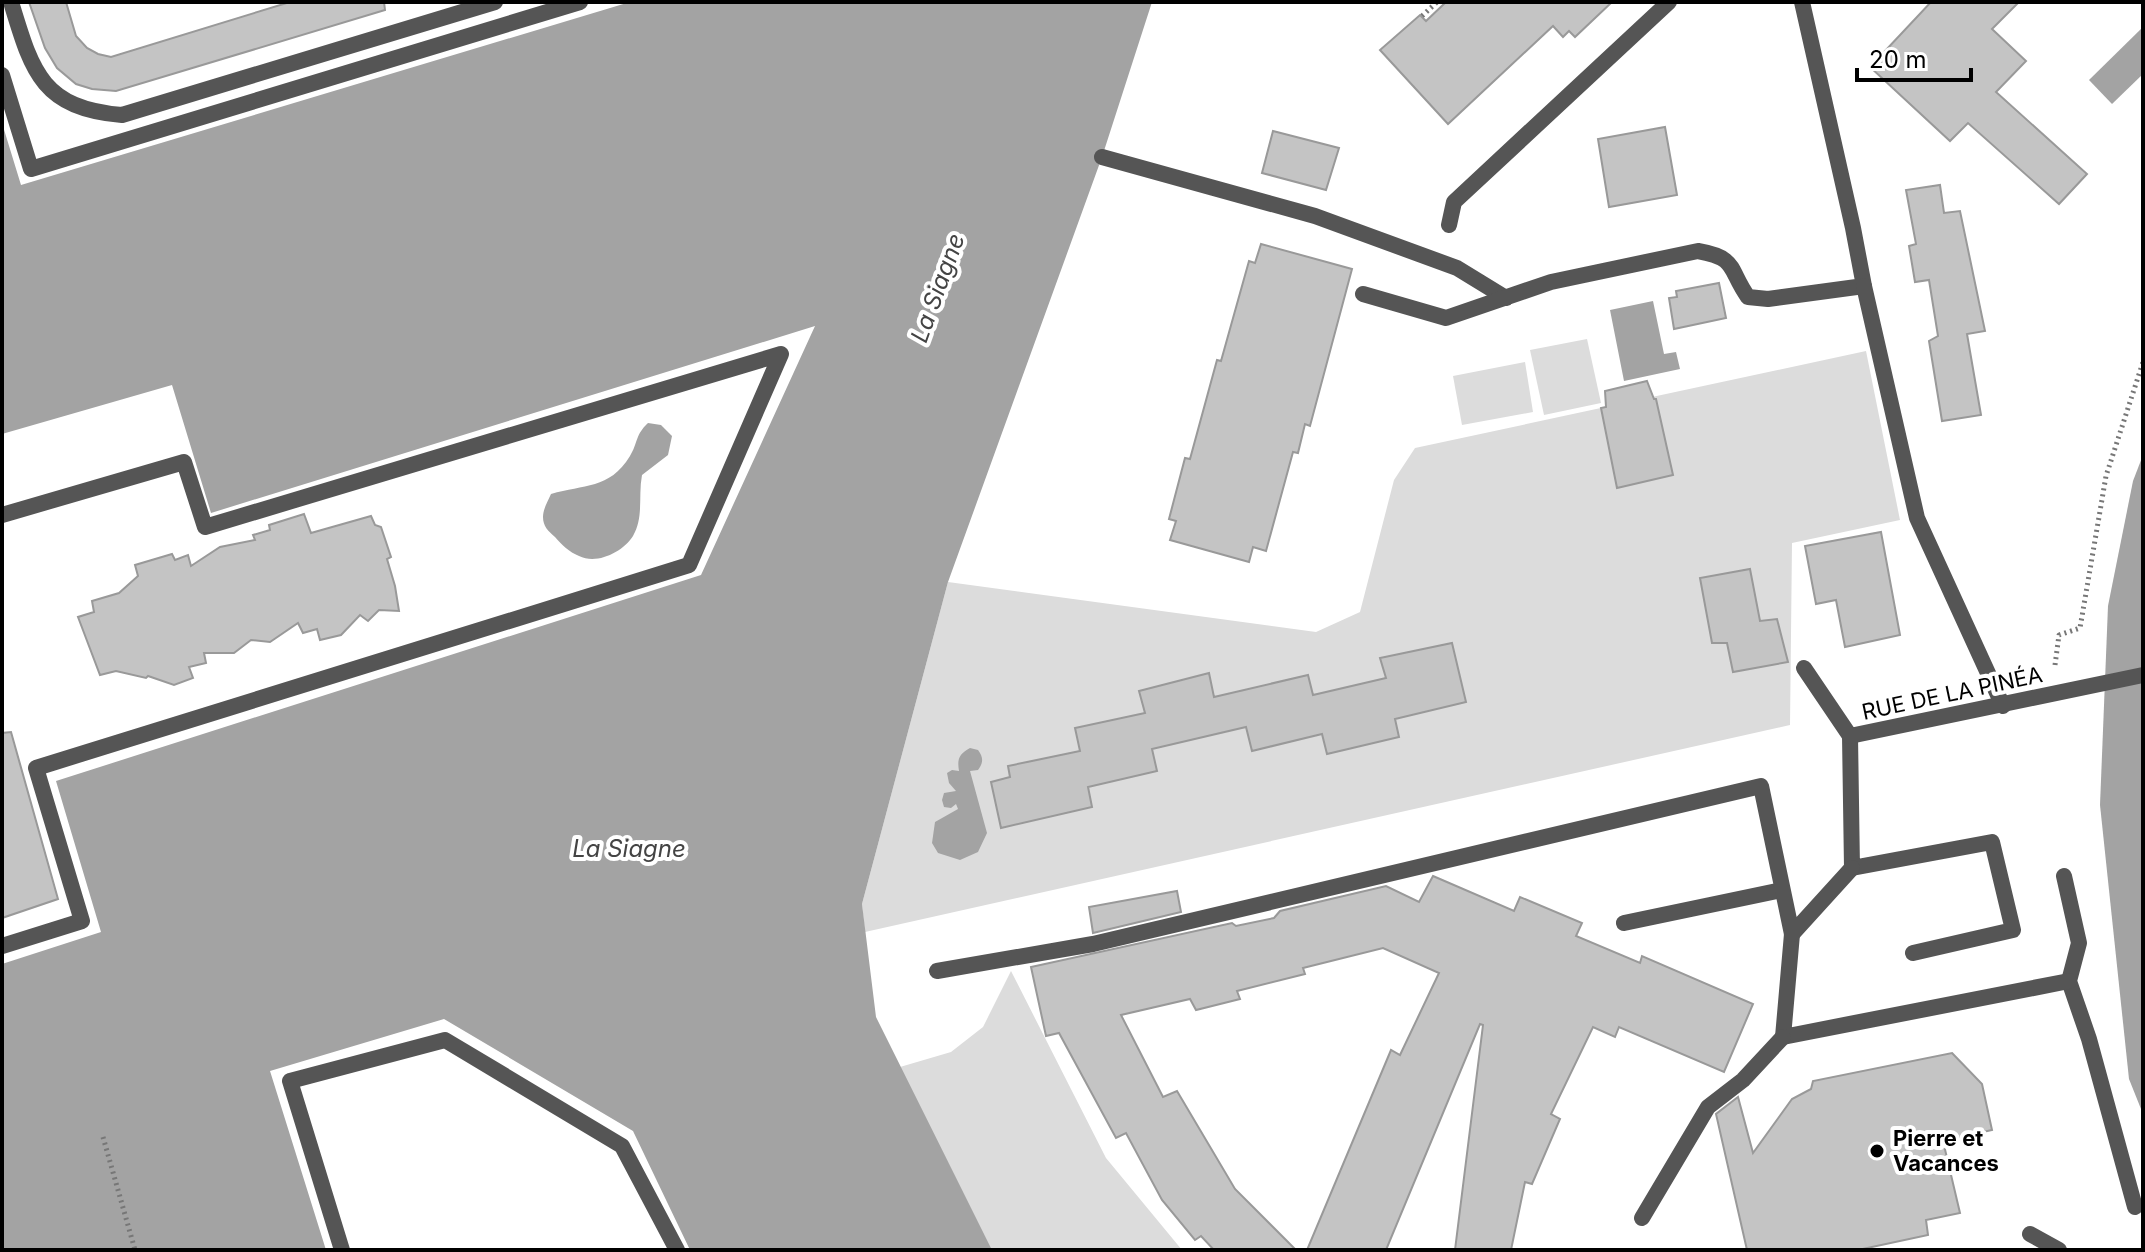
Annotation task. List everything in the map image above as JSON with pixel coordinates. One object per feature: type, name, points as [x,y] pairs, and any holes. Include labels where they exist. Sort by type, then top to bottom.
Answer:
[{"type":"street","points":[[11,2],[28,57],[36,74],[53,93],[80,108],[122,115],[495,2]]},
{"type":"street","points":[[2,75],[31,169],[580,2]]},
{"type":"street","points":[[1449,225],[1454,202],[1669,2]]},
{"type":"street","points":[[1802,2],[1917,518],[2003,706]]},
{"type":"street","points":[[1102,157],[1315,216],[1457,268],[1506,298]]},
{"type":"street","points":[[1363,294],[1446,318],[1551,282],[1698,251],[1719,254],[1733,266],[1748,297],[1768,299],[1864,286]]},
{"type":"street","points":[[2,515],[184,462],[205,527],[781,354],[689,565],[36,768],[82,921],[2,946]]},
{"type":"street","name":"RUE DE LA PINÉA","points":[[1804,668],[1850,736],[2143,675]]},
{"type":"street","points":[[1850,736],[1852,868]]},
{"type":"street","points":[[937,971],[1093,944],[1761,786],[1792,934],[1783,1037]]},
{"type":"street","points":[[1792,934],[1852,868],[1992,842],[2013,930],[1913,953]]},
{"type":"street","points":[[2064,876],[2079,943],[2069,981],[2089,1039],[2135,1207]]},
{"type":"street","points":[[1624,923],[1782,890]]},
{"type":"street","points":[[1642,1218],[1708,1107],[1743,1080],[1783,1037],[2069,981]]},
{"type":"street","points":[[342,1250],[290,1081],[445,1040],[622,1146],[677,1250]]},
{"type":"street","points":[[2030,1234],[2059,1250]]},
{"type":"path","points":[[1422,16],[1437,2]]},
{"type":"path","points":[[2053,694],[2059,635],[2080,628],[2106,476],[2143,362]]},
{"type":"path","points":[[103,1137],[135,1250]]},
{"type":"shaded area","points":[[1587,339],[1601,403],[1544,415],[1530,350]]},
{"type":"shaded area","points":[[1866,351],[1900,520],[1792,543],[1790,725],[865,932],[862,904],[948,582],[1316,632],[1360,612],[1394,480],[1415,448]]},
{"type":"shaded area","points":[[1525,362],[1533,412],[1462,425],[1453,376]]},
{"type":"shaded area","points":[[1011,971],[1106,1158],[1182,1250],[992,1250],[900,1067],[951,1052],[983,1027]]},
{"type":"water","name":"La Siagne","points":[[630,2],[1152,2],[1102,157],[948,582],[862,904],[876,1017],[992,1250],[690,1250],[633,1131],[444,1019],[270,1071],[326,1250],[2,1250],[2,964],[101,932],[56,781],[701,575],[815,326],[211,513],[172,385],[2,434],[2,123],[21,185]]},
{"type":"water","points":[[2143,27],[2143,74],[2112,104],[2089,80]]},
{"type":"water","points":[[1653,301],[1664,354],[1676,352],[1680,369],[1624,381],[1610,310]]},
{"type":"water","points":[[648,423],[661,425],[672,436],[668,455],[642,475],[640,514],[633,536],[616,552],[601,558],[586,558],[572,552],[550,533],[544,523],[544,511],[551,494],[595,484],[613,475],[630,456]]},
{"type":"water","points":[[2143,455],[2143,1114],[2129,1079],[2100,805],[2108,606],[2133,481]]},
{"type":"water","points":[[970,748],[978,750],[982,758],[978,770],[970,771],[987,833],[978,852],[960,860],[938,853],[932,843],[935,822],[958,809],[956,804],[951,808],[944,807],[944,793],[956,791],[949,783],[947,773],[959,771],[960,757]]},
{"type":"building","points":[[29,2],[66,2],[76,36],[87,48],[111,57],[290,2],[384,2],[385,10],[116,91],[76,84],[57,68],[45,48]]},
{"type":"building","points":[[1446,2],[1612,2],[1575,37],[1569,31],[1563,37],[1553,26],[1448,124],[1380,50],[1420,15],[1426,21]]},
{"type":"building","points":[[1931,2],[2019,2],[1992,29],[2026,61],[1996,92],[2087,174],[2059,204],[1968,123],[1950,141],[1870,67]]},
{"type":"building","points":[[1665,127],[1677,195],[1609,207],[1598,139]]},
{"type":"building","points":[[1273,131],[1339,148],[1326,190],[1262,173]]},
{"type":"building","points":[[1940,185],[1944,213],[1960,211],[1985,331],[1967,334],[1981,415],[1942,421],[1929,341],[1938,336],[1929,280],[1915,282],[1909,246],[1916,244],[1906,190]]},
{"type":"building","points":[[1261,244],[1352,269],[1310,426],[1305,424],[1298,453],[1293,452],[1266,551],[1253,547],[1249,562],[1170,540],[1176,521],[1169,519],[1185,458],[1190,459],[1217,360],[1221,361],[1249,261],[1255,263]]},
{"type":"building","points":[[1719,283],[1726,318],[1674,329],[1669,298],[1677,297],[1676,291]]},
{"type":"building","points":[[1647,381],[1656,399],[1673,475],[1617,488],[1601,408],[1606,407],[1605,391]]},
{"type":"building","points":[[304,514],[311,533],[371,516],[375,525],[381,527],[391,557],[387,559],[399,611],[379,610],[368,621],[360,615],[341,635],[320,640],[317,629],[303,633],[298,623],[270,642],[251,640],[234,653],[204,653],[206,663],[189,667],[193,678],[174,685],[148,676],[116,671],[100,675],[78,617],[94,612],[92,601],[119,593],[138,576],[135,565],[172,554],[175,560],[188,555],[191,566],[220,547],[255,540],[253,535],[270,530],[269,525]]},
{"type":"building","points":[[1881,532],[1900,635],[1845,647],[1836,600],[1816,604],[1805,546]]},
{"type":"building","points":[[1750,569],[1760,621],[1777,619],[1788,662],[1733,672],[1727,643],[1712,643],[1700,578]]},
{"type":"building","points":[[1452,643],[1466,702],[1395,719],[1399,737],[1327,754],[1322,734],[1252,751],[1246,727],[1152,749],[1157,771],[1088,787],[1092,807],[1001,828],[991,782],[1010,777],[1008,766],[1080,751],[1075,728],[1145,713],[1139,691],[1209,673],[1214,697],[1308,675],[1313,695],[1386,678],[1380,658]]},
{"type":"building","points":[[11,732],[58,899],[2,918],[2,733]]},
{"type":"building","points":[[1433,876],[1514,911],[1520,897],[1582,923],[1576,936],[1640,963],[1642,956],[1753,1004],[1724,1072],[1619,1027],[1615,1037],[1593,1027],[1551,1114],[1560,1119],[1532,1184],[1525,1182],[1511,1250],[1455,1250],[1483,1025],[1480,1024],[1386,1250],[1307,1250],[1391,1050],[1400,1055],[1439,973],[1383,948],[1303,968],[1305,974],[1237,991],[1240,999],[1196,1010],[1190,999],[1121,1015],[1163,1097],[1177,1091],[1235,1189],[1296,1250],[1214,1250],[1201,1236],[1195,1240],[1162,1200],[1126,1133],[1116,1138],[1059,1033],[1046,1036],[1031,967],[1232,923],[1236,926],[1274,918],[1280,911],[1386,886],[1419,902]]},
{"type":"building","points":[[1177,891],[1181,912],[1093,933],[1089,907]]},
{"type":"building","name":"Pierre et Vacances","points":[[1952,1053],[1982,1084],[1992,1130],[1943,1141],[1960,1213],[1926,1220],[1928,1235],[1858,1250],[1747,1250],[1716,1114],[1738,1097],[1753,1153],[1792,1099],[1811,1089],[1813,1081]]},
{"type":"place","name":"Pierre et Vacances","points":[[1877,1151]]}]
